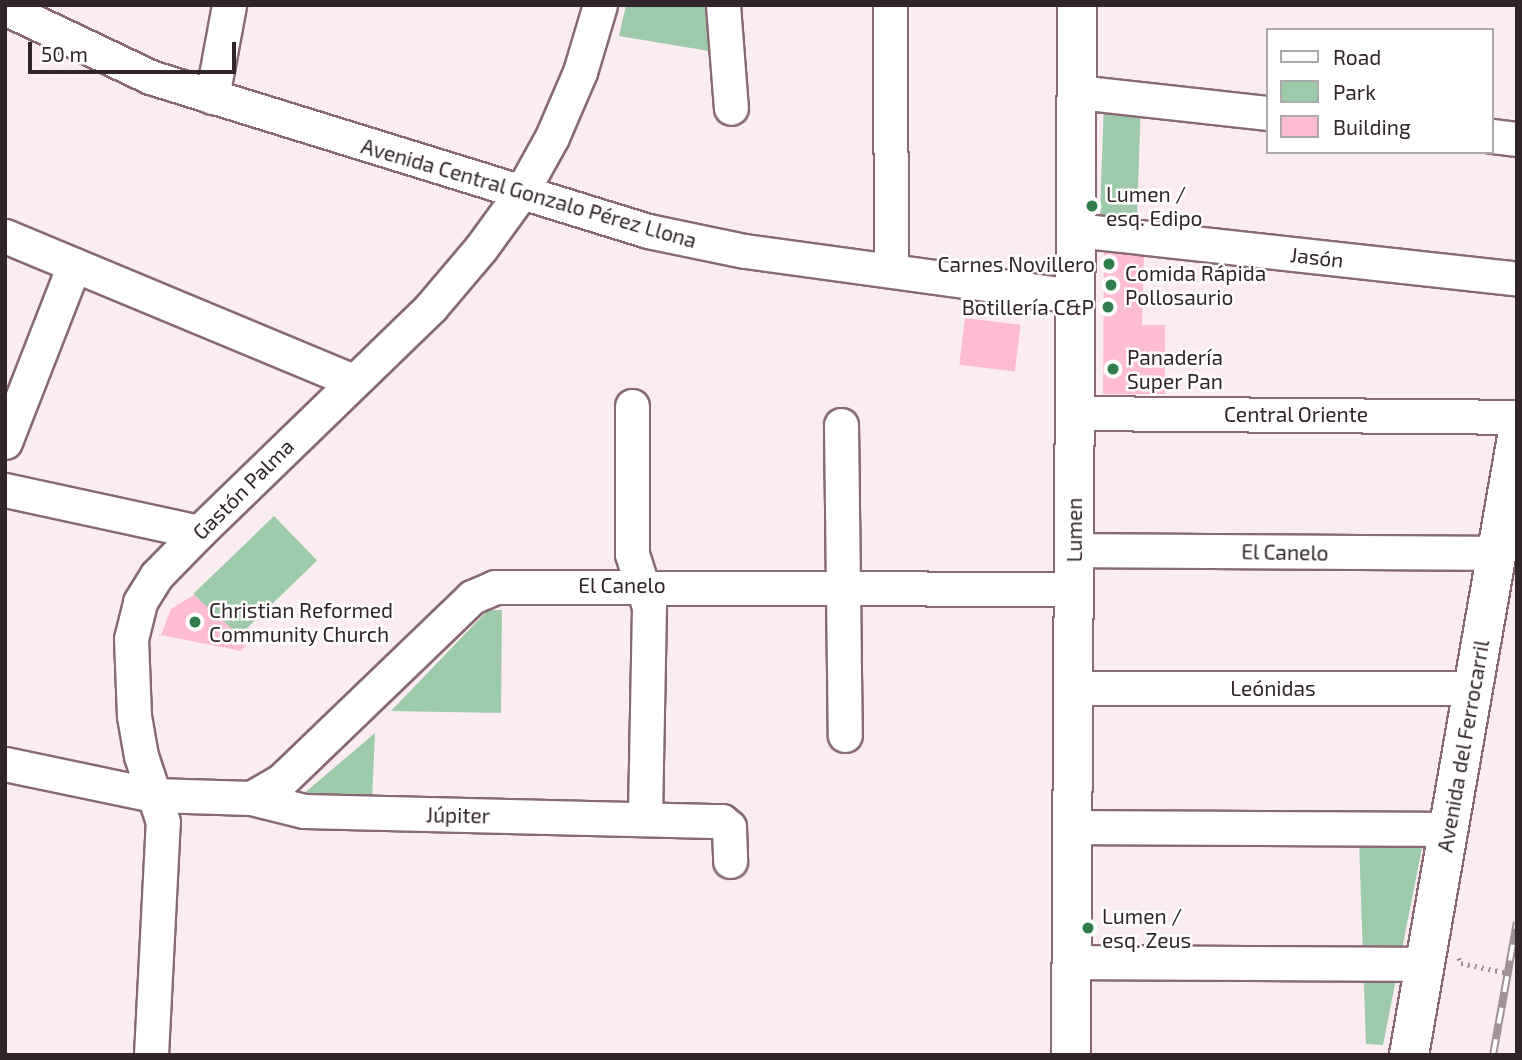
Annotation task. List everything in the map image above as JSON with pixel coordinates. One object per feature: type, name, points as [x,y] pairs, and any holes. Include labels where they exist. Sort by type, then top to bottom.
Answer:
[{"type":"street","points":[[212,97],[229,5]]},
{"type":"street","points":[[723,5],[731,108]]},
{"type":"street","points":[[890,5],[891,270]]},
{"type":"street","name":"Lumen","points":[[1071,1055],[1077,5]]},
{"type":"street","name":"Gastón Palma","points":[[151,1055],[163,822],[137,736],[131,639],[148,588],[199,532],[431,307],[521,193],[567,105],[598,6]]},
{"type":"street","name":"Avenida Central Gonzalo Pérez Llona","points":[[22,10],[124,68],[521,193],[709,245],[1075,296]]},
{"type":"street","points":[[1077,92],[1266,113]]},
{"type":"street","points":[[1494,136],[1517,139]]},
{"type":"street","name":"Jasón","points":[[1076,230],[1517,279]]},
{"type":"street","points":[[5,236],[353,380]]},
{"type":"street","points":[[5,442],[74,265]]},
{"type":"street","points":[[632,406],[632,554],[649,607],[645,818]]},
{"type":"street","name":"Central Oriente","points":[[1075,413],[1517,417]]},
{"type":"street","points":[[841,425],[845,735]]},
{"type":"street","name":"Avenida del Ferrocarril","points":[[1409,1055],[1517,436]]},
{"type":"street","points":[[5,490],[199,532]]},
{"type":"street","name":"El Canelo","points":[[1074,550],[1496,553]]},
{"type":"street","name":"El Canelo","points":[[251,798],[282,780],[482,591],[508,585],[1074,589]]},
{"type":"street","name":"Leónidas","points":[[1073,688],[1473,688]]},
{"type":"street","points":[[5,764],[154,795]]},
{"type":"street","name":"Júpiter","points":[[154,795],[251,798],[304,811],[722,821],[729,827],[730,861]]},
{"type":"street","points":[[1073,827],[1448,830]]},
{"type":"street","points":[[1072,962],[1425,964]]},
{"type":"path","points":[[1433,917],[1444,923],[1461,963],[1517,975]]},
{"type":"green space","points":[[626,5],[707,5],[709,51],[619,36]]},
{"type":"green space","points":[[1104,101],[1141,102],[1137,225],[1100,224]]},
{"type":"green space","points":[[274,516],[317,561],[237,638],[193,594]]},
{"type":"green space","points":[[488,610],[502,610],[501,713],[391,711]]},
{"type":"green space","points":[[375,733],[372,800],[302,795]]},
{"type":"green space","points":[[1359,841],[1423,843],[1383,1045],[1366,1044]]},
{"type":"building","points":[[1104,253],[1144,255],[1142,325],[1165,325],[1165,394],[1103,394]]},
{"type":"building","points":[[965,318],[1021,325],[1015,371],[959,365]]},
{"type":"building","name":"Christian Reformed Community Church","points":[[194,595],[248,643],[241,651],[161,635],[171,609]]},
{"type":"railway","points":[[1493,1055],[1517,922]]},
{"type":"place","name":"Lumen / esq. Edipo","points":[[1092,206]]},
{"type":"place","name":"Carnes Novillero","points":[[1109,264]]},
{"type":"place","name":"Comida Rápida Pollosaurio","points":[[1111,285]]},
{"type":"place","name":"Botillería C&P","points":[[1108,307]]},
{"type":"place","name":"Panadería Super Pan","points":[[1113,369]]},
{"type":"place","name":"Christian Reformed Community Church","points":[[195,622]]},
{"type":"place","name":"Lumen / esq. Zeus","points":[[1088,928]]}]
